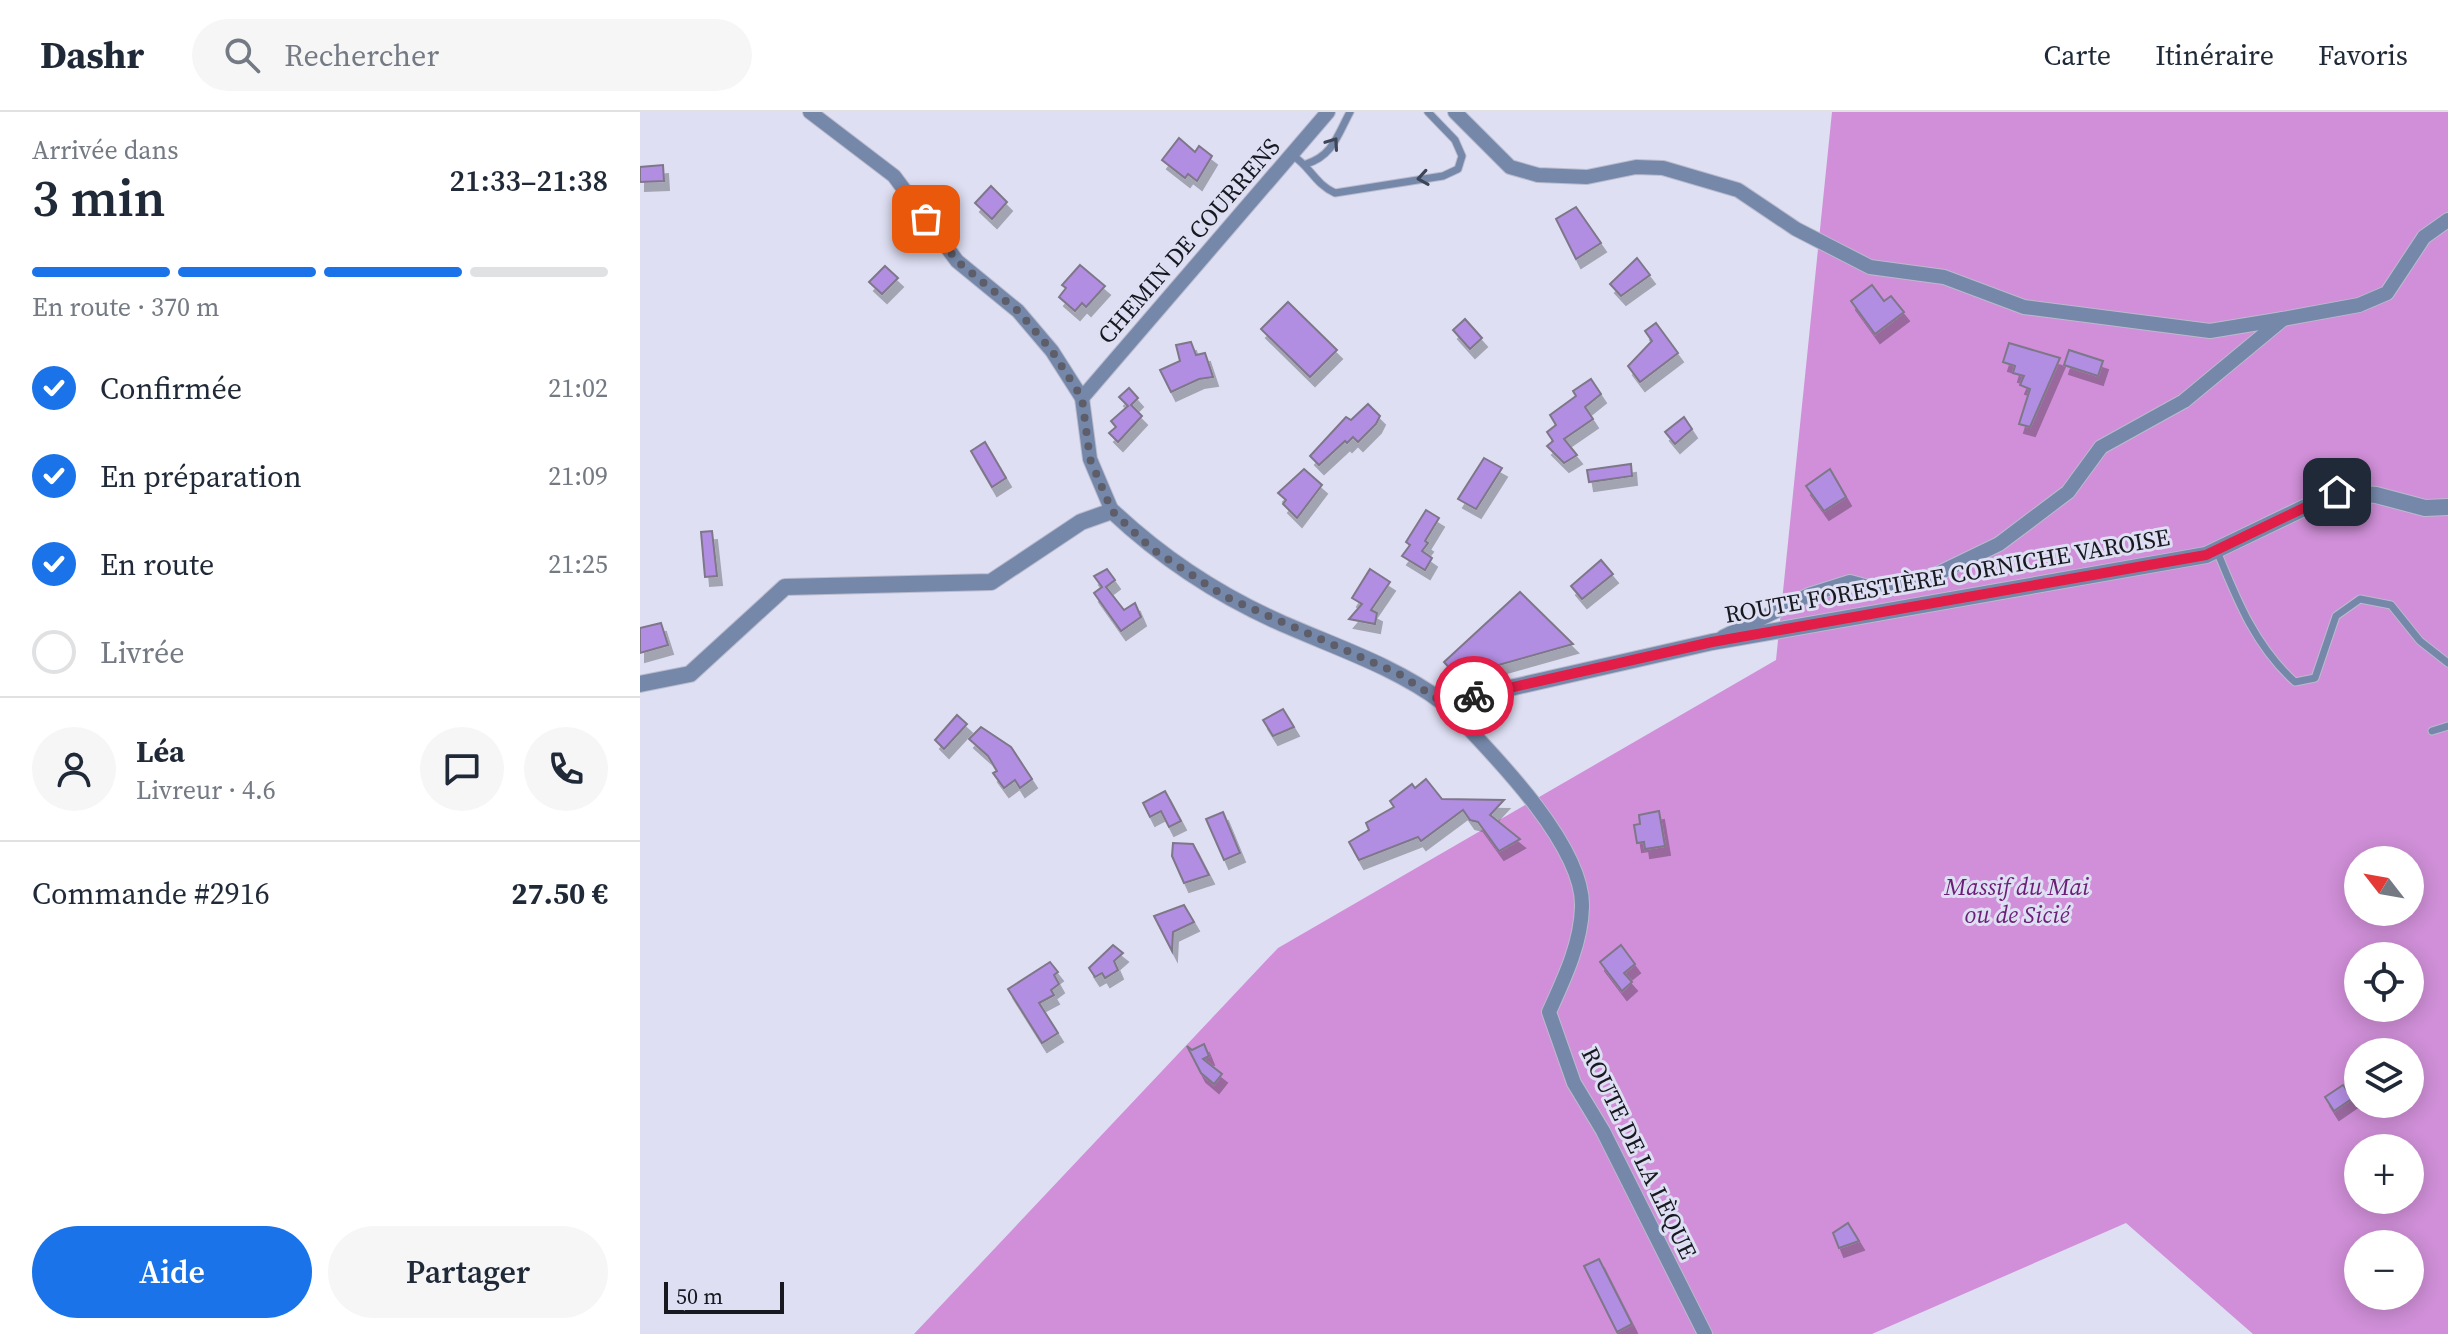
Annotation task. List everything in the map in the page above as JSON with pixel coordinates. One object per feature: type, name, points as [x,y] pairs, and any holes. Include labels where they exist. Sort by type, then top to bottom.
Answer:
[{"type":"street","points":[[810,112],[894,176],[957,261],[1018,311],[1052,351],[1082,398],[1090,459],[1112,511],[1152,549],[1226,597],[1399,674],[1444,703]]},
{"type":"street","name":"CHEMIN DE COURRENS","points":[[1082,398],[1328,112]]},
{"type":"street","points":[[1455,112],[1510,167],[1538,175],[1587,177],[1636,167],[1663,168],[1738,190],[1829,248],[1870,267],[1944,277],[2024,307],[2210,331],[2359,305],[2387,293],[2424,237],[2448,220]]},
{"type":"street","points":[[1712,642],[1809,595],[1850,582],[1872,588],[1903,584],[1937,574],[1999,544],[2068,492],[2101,447],[2184,401],[2283,319]]},
{"type":"street","name":"ROUTE FORESTIÈRE CORNICHE VAROISE","points":[[1444,703],[1712,642],[2217,551],[2337,492],[2376,495],[2425,508],[2448,507]]},
{"type":"street","points":[[640,684],[690,674],[785,587],[991,582],[1081,522],[1112,511]]},
{"type":"street","name":"ROUTE DE LA LÈQUE","points":[[1444,703],[1541,812],[1571,864],[1582,905],[1571,963],[1549,1012],[1574,1083],[1603,1131],[1705,1334]]},
{"type":"lane","points":[[1306,164],[1318,160],[1336,144],[1350,112]]},
{"type":"lane","points":[[1292,155],[1306,164],[1315,181],[1335,193],[1443,176],[1458,169],[1462,156],[1455,140],[1428,112]]},
{"type":"lane","points":[[2217,551],[2241,610],[2270,660],[2295,682],[2315,678],[2336,616],[2360,599],[2391,605],[2420,641],[2448,663]]},
{"type":"lane","points":[[2432,731],[2448,726]]},
{"type":"green space","name":"Massif du Mai ou de Sicié","points":[[1832,112],[2448,112],[2448,1334],[2253,1334],[2126,1223],[1872,1334],[914,1334],[1278,948],[1776,660]]},
{"type":"building","points":[[1179,138],[1195,152],[1199,146],[1212,156],[1197,181],[1188,174],[1185,178],[1162,160]]},
{"type":"building","points":[[663,165],[664,181],[640,182],[640,167]]},
{"type":"building","points":[[991,186],[1007,202],[992,219],[975,203]]},
{"type":"building","points":[[1576,207],[1601,243],[1576,259],[1556,219]]},
{"type":"building","points":[[1637,258],[1650,275],[1621,296],[1610,284]]},
{"type":"building","points":[[1080,265],[1105,286],[1086,307],[1082,303],[1075,311],[1059,297],[1066,288],[1062,285]]},
{"type":"building","points":[[885,266],[898,278],[882,294],[869,282]]},
{"type":"building","points":[[1872,285],[1884,301],[1891,296],[1904,312],[1875,334],[1851,301]]},
{"type":"building","points":[[1288,302],[1337,350],[1310,377],[1261,329]]},
{"type":"building","points":[[1465,319],[1482,338],[1470,349],[1453,330]]},
{"type":"building","points":[[1656,323],[1678,353],[1640,382],[1628,366],[1652,341],[1645,331]]},
{"type":"building","points":[[1191,342],[1196,355],[1205,353],[1213,377],[1199,379],[1171,392],[1160,370],[1180,361],[1176,345]]},
{"type":"building","points":[[2009,343],[2060,358],[2030,427],[2019,424],[2030,389],[2020,385],[2024,376],[2013,373],[2015,366],[2003,362]]},
{"type":"building","points":[[2069,350],[2103,361],[2098,376],[2064,365]]},
{"type":"building","points":[[1591,379],[1601,394],[1585,407],[1593,419],[1564,439],[1577,455],[1564,463],[1547,446],[1553,441],[1547,432],[1556,425],[1550,415],[1576,396],[1573,391]]},
{"type":"building","points":[[1129,388],[1138,398],[1131,405],[1142,416],[1118,442],[1109,433],[1116,427],[1111,421],[1128,406],[1119,397]]},
{"type":"building","points":[[1368,404],[1380,416],[1376,424],[1358,442],[1353,437],[1347,443],[1345,441],[1319,465],[1310,456],[1346,417],[1351,420]]},
{"type":"building","points":[[1684,417],[1692,429],[1675,444],[1665,432]]},
{"type":"building","points":[[985,442],[1006,478],[992,487],[971,451]]},
{"type":"building","points":[[1484,458],[1502,468],[1476,509],[1458,499]]},
{"type":"building","points":[[1631,464],[1632,476],[1589,482],[1587,470]]},
{"type":"building","points":[[1304,469],[1322,485],[1297,518],[1283,504],[1286,500],[1278,493]]},
{"type":"building","points":[[1830,469],[1846,497],[1824,511],[1806,486]]},
{"type":"building","points":[[1426,510],[1439,518],[1422,551],[1432,558],[1425,570],[1402,556],[1410,545],[1406,542]]},
{"type":"building","points":[[712,531],[717,576],[705,577],[701,532]]},
{"type":"building","points":[[1601,560],[1613,574],[1582,599],[1571,586]]},
{"type":"building","points":[[1107,569],[1115,580],[1106,587],[1124,610],[1135,603],[1141,617],[1121,631],[1094,593],[1102,587],[1094,576]]},
{"type":"building","points":[[1370,569],[1390,582],[1371,610],[1377,613],[1375,624],[1349,619],[1362,604],[1352,598]]},
{"type":"building","points":[[1520,592],[1573,644],[1470,673],[1461,681],[1444,662]]},
{"type":"building","points":[[661,623],[668,645],[640,653],[640,628]]},
{"type":"building","points":[[1283,709],[1294,727],[1273,736],[1263,720]]},
{"type":"building","points":[[957,715],[967,724],[944,749],[935,740]]},
{"type":"building","points":[[981,727],[1011,747],[1032,779],[1020,788],[1015,780],[1004,788],[993,773],[997,771],[988,756],[969,739]]},
{"type":"building","points":[[1426,779],[1442,799],[1504,800],[1490,815],[1520,839],[1499,851],[1478,822],[1470,820],[1463,810],[1421,841],[1418,837],[1359,860],[1349,842],[1369,830],[1366,823],[1394,807],[1390,801],[1412,784],[1415,788]]},
{"type":"building","points":[[1165,791],[1181,821],[1169,827],[1161,811],[1150,817],[1143,803]]},
{"type":"building","points":[[1659,811],[1665,846],[1645,849],[1644,842],[1637,843],[1634,825],[1640,824],[1639,815]]},
{"type":"building","points":[[1223,812],[1240,853],[1224,860],[1206,819]]},
{"type":"building","points":[[1173,843],[1193,844],[1209,875],[1184,883],[1172,856]]},
{"type":"building","points":[[1184,905],[1194,922],[1173,932],[1172,951],[1154,916]]},
{"type":"building","points":[[1113,945],[1123,953],[1114,961],[1118,970],[1105,978],[1102,973],[1095,977],[1089,968]]},
{"type":"building","points":[[1621,945],[1635,964],[1624,973],[1632,982],[1622,991],[1600,962]]},
{"type":"building","points":[[1050,962],[1058,972],[1054,975],[1059,984],[1051,990],[1054,995],[1039,1003],[1058,1033],[1042,1043],[1008,989]]},
{"type":"building","points":[[1204,1044],[1209,1056],[1203,1059],[1222,1074],[1214,1084],[1201,1073],[1187,1046],[1192,1050]]},
{"type":"building","points":[[2344,1086],[2344,1104],[2334,1111],[2325,1097]]},
{"type":"building","points":[[1848,1223],[1859,1241],[1839,1248],[1833,1233]]},
{"type":"building","points":[[1599,1259],[1632,1324],[1617,1332],[1584,1266]]},
{"type":"way so far","points":[[926,219],[957,261],[1018,311],[1052,351],[1082,398],[1090,459],[1112,511],[1152,549],[1226,597],[1399,674],[1444,703],[1474,696]]},
{"type":"route","points":[[1474,696],[1712,642],[2206,555],[2226,548],[2323,496],[2337,492]]}]
